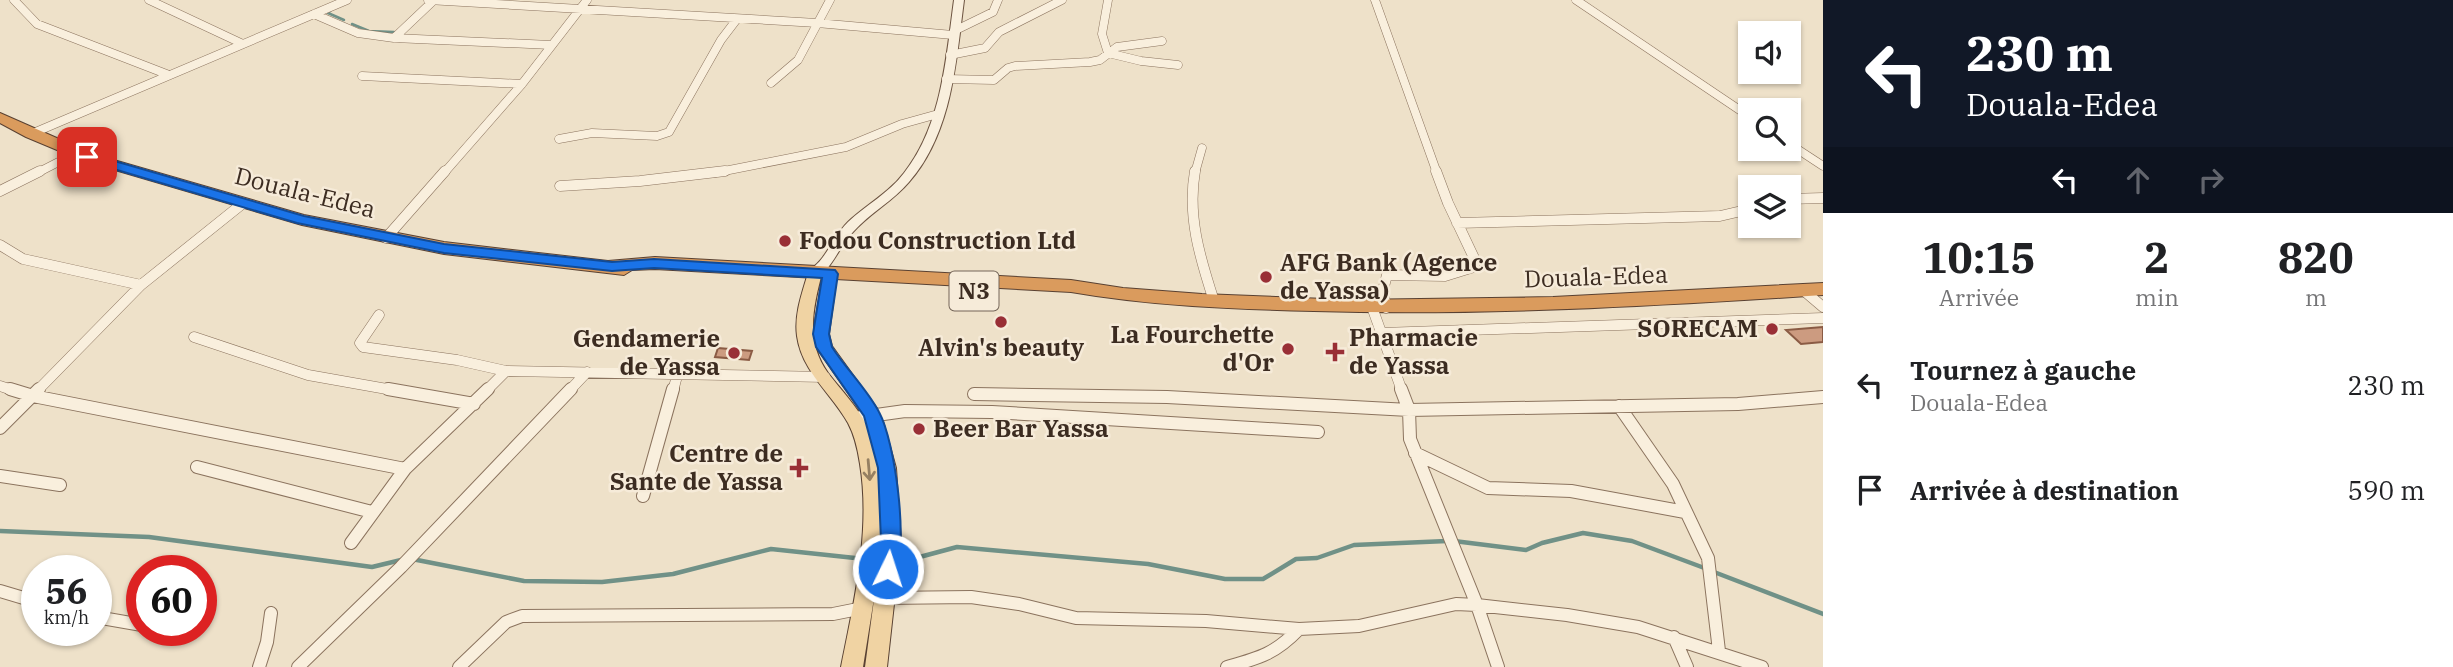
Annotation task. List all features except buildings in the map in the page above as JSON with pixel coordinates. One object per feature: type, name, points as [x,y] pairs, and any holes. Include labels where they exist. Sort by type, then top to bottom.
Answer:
[{"type":"highway","name":"Douala-Edea","points":[[0,117],[76,153],[242,204],[386,238],[444,248],[612,266],[650,274],[822,276],[1073,298],[1119,295],[1379,307],[1600,302],[1823,289]]},
{"type":"main road","points":[[852,667],[870,551],[871,492],[863,416],[825,377],[812,359],[805,337],[822,276],[838,242],[849,228],[906,179],[920,160],[938,114],[958,0]]},
{"type":"main road","points":[[822,276],[821,334],[824,347],[863,416],[887,468],[891,541],[876,667]]},
{"type":"street","points":[[14,0],[37,24],[169,75]]},
{"type":"street","points":[[149,0],[243,44]]},
{"type":"street","points":[[31,134],[347,0]]},
{"type":"street","points":[[386,238],[522,84],[587,0]]},
{"type":"street","points":[[771,83],[798,60],[830,0]]},
{"type":"street","points":[[394,38],[430,1],[954,33],[993,12],[998,0]]},
{"type":"street","points":[[950,55],[985,48],[999,32],[1062,0]]},
{"type":"street","points":[[1108,0],[1103,16],[1102,39],[1108,52]]},
{"type":"street","points":[[1375,0],[1457,223],[1475,260],[1474,267],[1456,275],[1387,275],[1379,307],[1382,332],[1409,410],[1410,439],[1477,605],[1498,667]]},
{"type":"street","points":[[1576,0],[1738,109]]},
{"type":"street","points":[[314,14],[358,33],[394,38],[551,45]]},
{"type":"street","points":[[559,139],[592,133],[657,136],[670,132],[721,40],[737,19]]},
{"type":"street","points":[[946,79],[994,80],[1008,68],[1015,66],[1090,62],[1100,60],[1108,52],[1125,45],[1163,41]]},
{"type":"street","points":[[1108,52],[1142,61],[1178,65]]},
{"type":"street","points":[[362,76],[522,84]]},
{"type":"street","points":[[560,186],[719,172],[834,149],[938,114]]},
{"type":"street","points":[[1202,148],[1193,167],[1193,218],[1196,245],[1214,301]]},
{"type":"street","points":[[1801,152],[1823,166]]},
{"type":"street","points":[[0,191],[76,153]]},
{"type":"street","points":[[1801,199],[1823,198]]},
{"type":"street","points":[[0,428],[141,285],[242,204]]},
{"type":"street","points":[[1457,223],[1720,216],[1738,212]]},
{"type":"street","points":[[0,245],[23,259],[141,285]]},
{"type":"street","points":[[1803,290],[1823,307]]},
{"type":"street","points":[[379,315],[363,335],[360,343],[363,347],[457,360],[506,371],[825,377]]},
{"type":"street","points":[[1382,332],[1823,318]]},
{"type":"street","points":[[194,337],[308,375],[474,404]]},
{"type":"street","points":[[351,543],[405,470],[506,371]]},
{"type":"street","points":[[298,667],[401,567],[587,372]]},
{"type":"street","points":[[643,496],[677,376]]},
{"type":"street","points":[[0,386],[33,396],[405,470]]},
{"type":"street","points":[[974,394],[1167,397],[1409,410],[1738,404],[1823,397]]},
{"type":"street","points":[[1619,406],[1673,484],[1708,558],[1719,651]]},
{"type":"street","points":[[863,416],[905,411],[992,412],[1318,432]]},
{"type":"street","points":[[1415,453],[1488,488],[1501,491],[1564,490],[1591,493],[1658,509],[1685,512]]},
{"type":"street","points":[[197,467],[372,512]]},
{"type":"street","points":[[0,476],[61,485]]},
{"type":"street","points":[[0,591],[21,598]]},
{"type":"street","points":[[459,667],[500,627],[522,616],[833,614],[862,608],[885,596],[971,597],[1019,604],[1076,618],[1206,621],[1299,629],[1359,626],[1456,604],[1477,605],[1567,615],[1638,627],[1762,667]]},
{"type":"street","points":[[259,667],[267,642],[271,613]]},
{"type":"street","points":[[1227,667],[1269,655],[1284,645],[1299,629]]},
{"type":"street","points":[[1674,637],[1688,667]]},
{"type":"waterway","points":[[331,10],[328,13],[344,20]]},
{"type":"waterway","points":[[352,24],[369,31],[394,32]]},
{"type":"waterway","points":[[0,531],[149,537],[372,567],[401,560]]},
{"type":"waterway","points":[[1454,541],[1526,550],[1542,543],[1583,533],[1632,541],[1707,569]]},
{"type":"waterway","points":[[901,562],[957,547],[1148,564],[1225,579],[1263,579],[1296,559],[1317,558],[1354,545],[1447,541]]},
{"type":"waterway","points":[[412,559],[524,581],[602,582],[673,574],[771,549],[855,558]]},
{"type":"waterway","points":[[1714,572],[1823,614]]},
{"type":"place","name":"Fodou Construction Ltd","points":[[785,241]]},
{"type":"place","name":"AFG Bank (Agence de Yassa)","points":[[1266,277]]},
{"type":"place","name":"Alvin's beauty","points":[[1001,322]]},
{"type":"place","name":"SORECAM","points":[[1772,329]]},
{"type":"place","name":"La Fourchette d'Or","points":[[1288,349]]},
{"type":"place","name":"Pharmacie de Yassa","points":[[1335,352]]},
{"type":"place","name":"Gendamerie de Yassa","points":[[734,353]]},
{"type":"place","name":"Beer Bar Yassa","points":[[919,429]]},
{"type":"place","name":"Centre de Sante de Yassa","points":[[799,468]]},
{"type":"route","points":[[87,157],[302,220],[444,248],[612,266],[654,263],[830,274],[821,334],[824,347],[836,367],[872,414],[887,468],[891,541],[888,569]]}]
